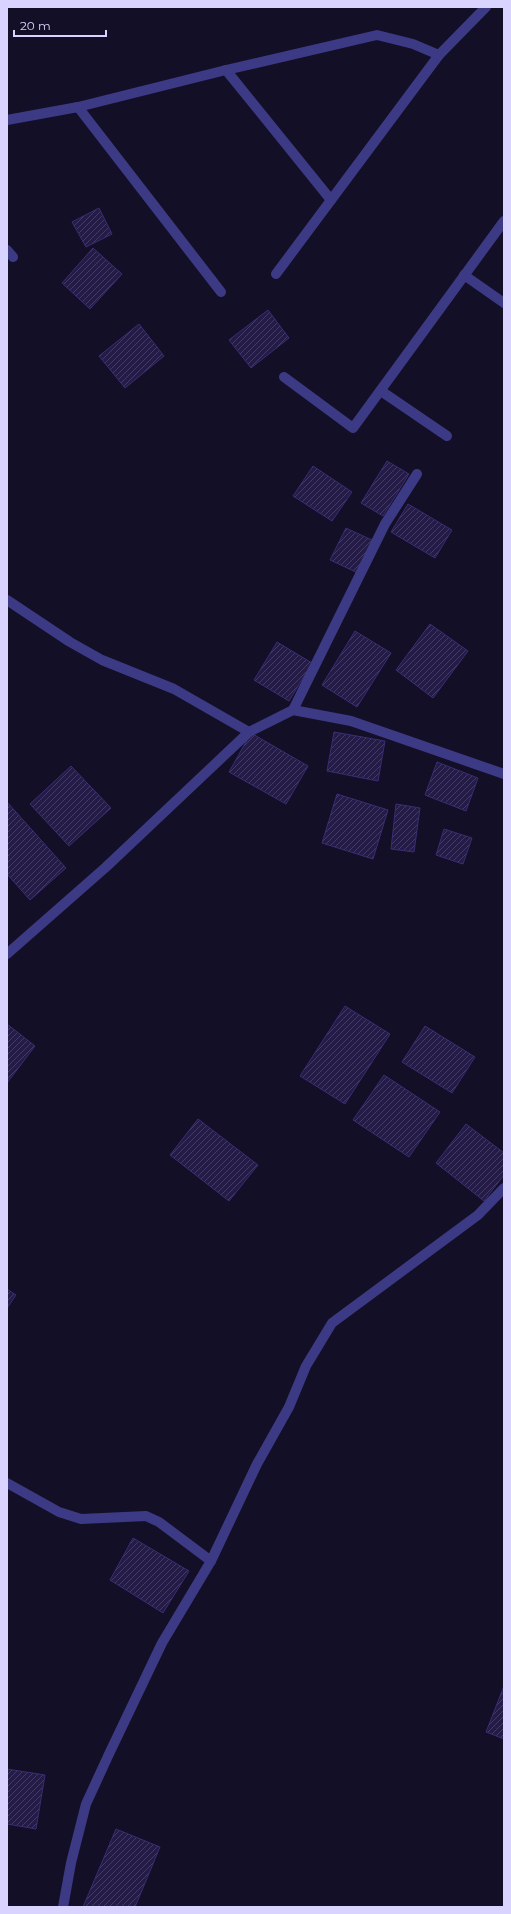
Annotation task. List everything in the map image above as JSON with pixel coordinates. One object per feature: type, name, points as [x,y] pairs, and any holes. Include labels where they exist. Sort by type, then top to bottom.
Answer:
[{"type":"street","points":[[276,274],[439,55],[486,7]]},
{"type":"street","points":[[7,120],[78,107],[226,70],[377,35],[413,44],[439,55]]},
{"type":"street","points":[[226,70],[331,200]]},
{"type":"street","points":[[78,107],[221,292]]},
{"type":"street","points":[[284,377],[353,428],[504,221]]},
{"type":"street","points":[[464,275],[504,303]]},
{"type":"street","points":[[381,391],[447,436]]},
{"type":"street","points":[[7,954],[106,867],[249,732],[293,710],[385,524],[417,474]]},
{"type":"street","points":[[7,600],[64,638],[102,660],[174,689],[249,732]]},
{"type":"street","points":[[293,710],[351,721],[504,774]]},
{"type":"street","points":[[63,1907],[86,1804],[162,1643],[212,1561],[257,1464],[289,1407],[306,1366],[332,1323],[478,1215],[504,1188]]},
{"type":"street","points":[[7,1483],[58,1512],[81,1518],[146,1516],[159,1522],[212,1561]]},
{"type":"building","points":[[99,208],[112,234],[86,247],[72,222]]},
{"type":"building","points":[[93,248],[122,274],[90,309],[62,283]]},
{"type":"building","points":[[268,310],[289,338],[251,368],[229,340]]},
{"type":"building","points":[[139,324],[164,356],[125,388],[99,356]]},
{"type":"building","points":[[387,461],[409,474],[383,516],[361,503]]},
{"type":"building","points":[[313,466],[352,492],[332,521],[293,496]]},
{"type":"building","points":[[408,504],[452,530],[435,558],[391,532]]},
{"type":"building","points":[[346,528],[374,541],[358,573],[330,560]]},
{"type":"building","points":[[430,624],[468,651],[433,698],[396,670]]},
{"type":"building","points":[[355,631],[391,653],[357,707],[322,685]]},
{"type":"building","points":[[277,642],[312,663],[289,701],[254,680]]},
{"type":"building","points":[[334,732],[385,741],[378,781],[327,771]]},
{"type":"building","points":[[251,733],[308,766],[286,804],[229,772]]},
{"type":"building","points":[[437,762],[478,778],[466,811],[425,795]]},
{"type":"building","points":[[71,766],[111,808],[69,846],[30,804]]},
{"type":"building","points":[[337,794],[388,810],[373,859],[322,843]]},
{"type":"building","points":[[7,802],[66,868],[30,900],[7,874]]},
{"type":"building","points":[[396,804],[420,808],[414,852],[391,849]]},
{"type":"building","points":[[444,829],[472,838],[463,864],[436,855]]},
{"type":"building","points":[[345,1006],[390,1034],[345,1104],[300,1076]]},
{"type":"building","points":[[7,1024],[35,1046],[7,1083]]},
{"type":"building","points":[[425,1026],[475,1057],[452,1093],[402,1062]]},
{"type":"building","points":[[384,1075],[440,1112],[409,1157],[353,1120]]},
{"type":"building","points":[[198,1119],[258,1165],[229,1201],[170,1155]]},
{"type":"building","points":[[466,1124],[504,1153],[504,1175],[484,1201],[436,1163]]},
{"type":"building","points":[[7,1289],[16,1295],[7,1308]]},
{"type":"building","points":[[133,1538],[189,1571],[163,1613],[110,1580]]},
{"type":"building","points":[[504,1686],[504,1739],[486,1732]]},
{"type":"building","points":[[7,1769],[45,1775],[36,1829],[7,1824]]},
{"type":"building","points":[[116,1829],[160,1847],[135,1907],[83,1907]]}]
